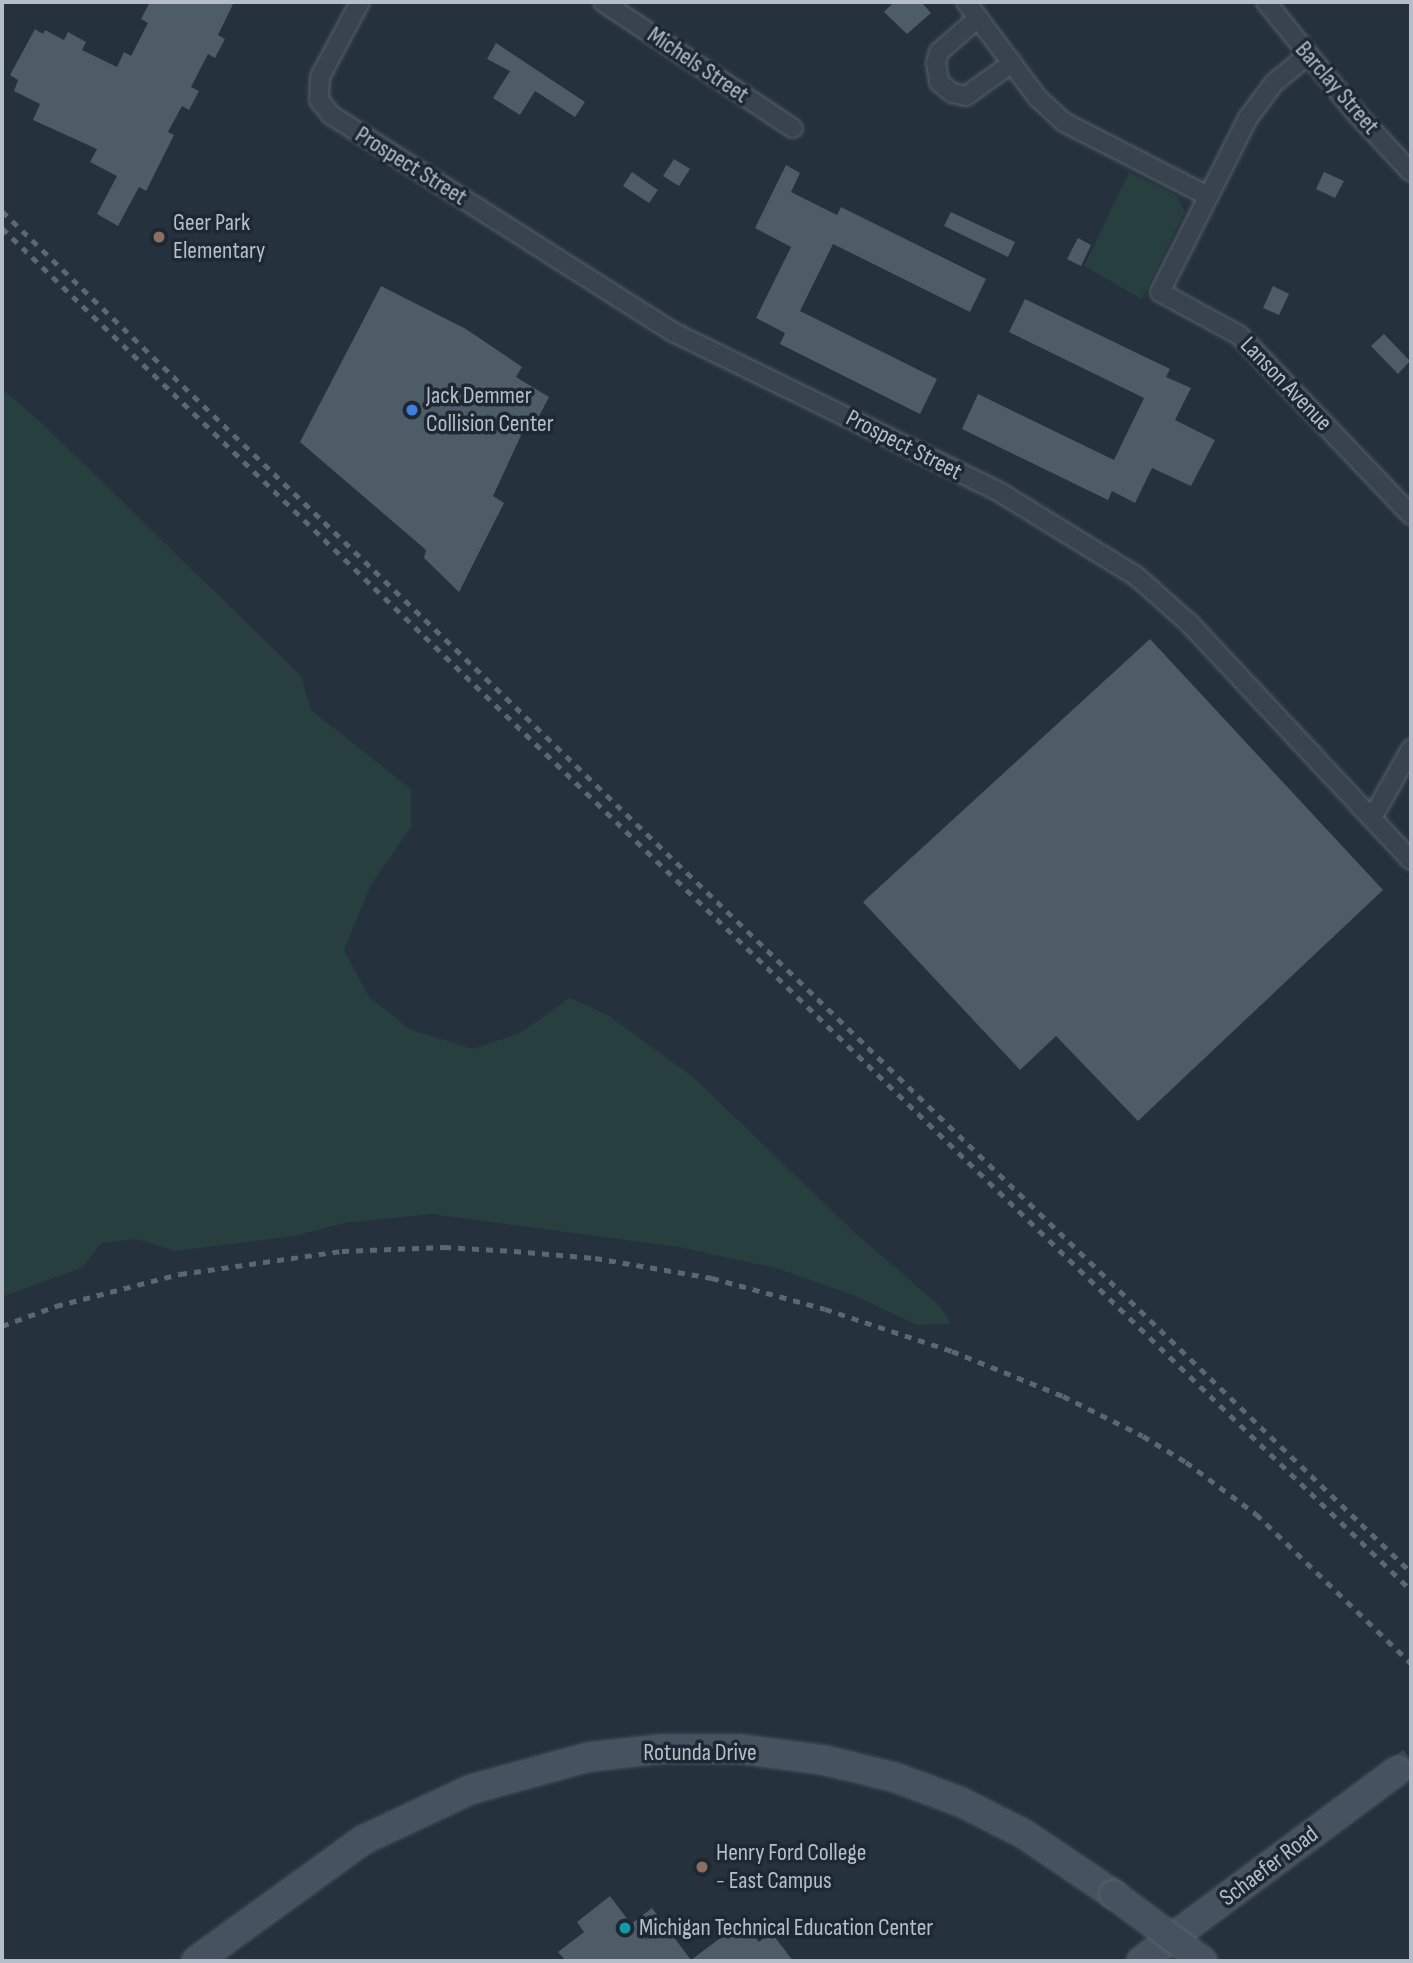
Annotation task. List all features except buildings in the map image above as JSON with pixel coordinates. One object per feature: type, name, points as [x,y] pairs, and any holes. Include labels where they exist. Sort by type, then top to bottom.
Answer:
[{"type":"main road","name":"Rotunda Drive","points":[[197,1961],[363,1840],[472,1789],[589,1757],[660,1749],[740,1749],[824,1760],[894,1777],[961,1802],[1024,1834],[1113,1894],[1203,1961]]},
{"type":"main road","name":"Schaefer Road","points":[[1141,1961],[1397,1771]]},
{"type":"street","name":"Prospect Street","points":[[360,2],[320,77],[319,100],[331,115],[675,333],[1001,494],[1136,576],[1190,624],[1411,860]]},
{"type":"street","name":"Michels Street","points":[[603,2],[793,128]]},
{"type":"street","points":[[966,2],[1037,97],[1064,122],[1208,196]]},
{"type":"street","name":"Barclay Street","points":[[1266,2],[1307,55],[1411,172]]},
{"type":"street","points":[[978,18],[939,52],[936,64],[939,82],[952,93],[966,96],[1012,63]]},
{"type":"street","name":"Lanson Avenue","points":[[1307,55],[1262,96],[1160,292],[1240,335],[1411,515]]},
{"type":"street","points":[[1372,818],[1411,749]]},
{"type":"green space","points":[[1129,172],[1177,196],[1185,211],[1142,299],[1084,266]]},
{"type":"green space","points":[[2,389],[47,428],[301,676],[311,710],[411,789],[411,827],[371,885],[344,950],[369,997],[411,1030],[473,1049],[520,1033],[570,998],[606,1014],[692,1076],[854,1232],[940,1306],[951,1324],[917,1325],[856,1296],[776,1268],[679,1247],[432,1214],[343,1223],[295,1236],[175,1251],[137,1239],[101,1243],[83,1267],[2,1297]]},
{"type":"tunnel","points":[[1397,1771],[1411,1760]]},
{"type":"railway","points":[[2,211],[1411,1572]]},
{"type":"railway","points":[[2,228],[1411,1590]]},
{"type":"railway","points":[[2,1326],[56,1306],[180,1274],[342,1251],[444,1247],[514,1251],[595,1258],[712,1278],[825,1309],[952,1351],[1063,1396],[1143,1436],[1186,1462],[1256,1514],[1411,1663]]},
{"type":"place","name":"Geer Park Elementary","points":[[159,237]]},
{"type":"place","name":"Jack Demmer Collision Center","points":[[412,410]]},
{"type":"place","name":"Henry Ford College - East Campus","points":[[702,1867]]},
{"type":"place","name":"Michigan Technical Education Center","points":[[625,1928]]}]
